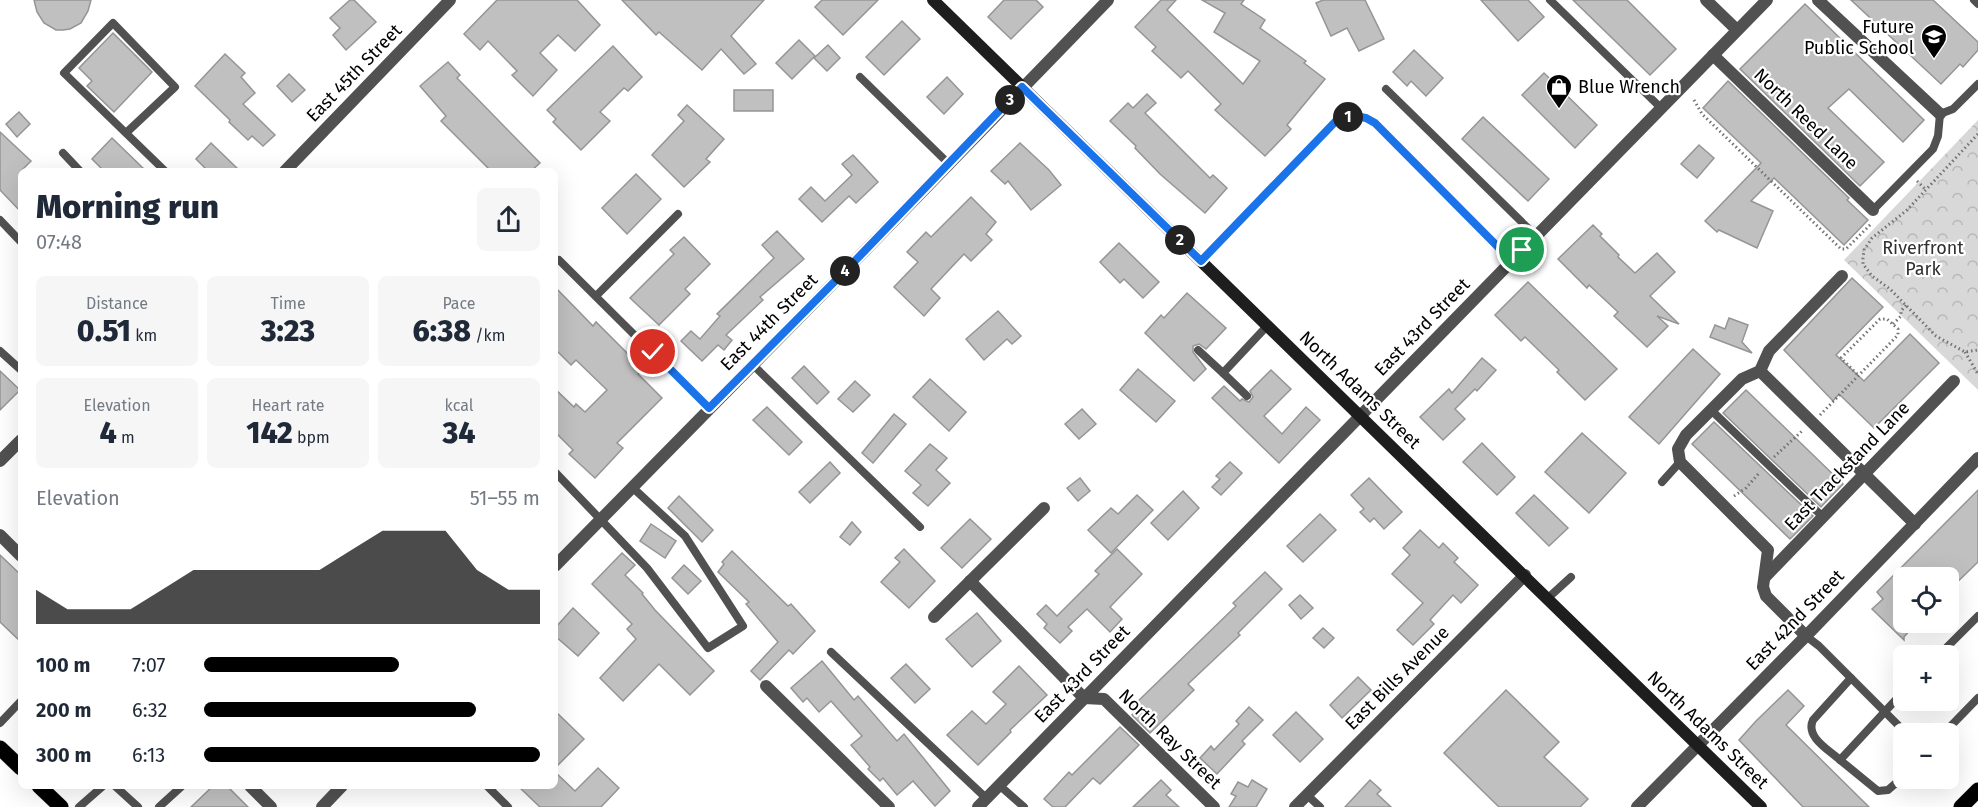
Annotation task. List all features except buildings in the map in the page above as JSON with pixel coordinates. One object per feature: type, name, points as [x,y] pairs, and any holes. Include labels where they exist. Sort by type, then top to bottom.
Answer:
[{"type":"main road","points":[[0,748],[18,765]]},
{"type":"main road","points":[[42,789],[61,807]]},
{"type":"main road","points":[[1961,807],[1978,790]]},
{"type":"street","name":"East 45th Street","points":[[288,168],[450,0]]},
{"type":"street","name":"North Adams Street","points":[[933,0],[1761,807]]},
{"type":"street","name":"East 44th Street","points":[[558,563],[1108,0]]},
{"type":"street","points":[[1706,0],[1737,30]]},
{"type":"street","name":"East 43rd Street","points":[[982,802],[1767,0]]},
{"type":"street","points":[[1818,0],[1940,114]]},
{"type":"street","name":"North Reed Lane","points":[[1713,55],[1873,210]]},
{"type":"street","points":[[1806,636],[1766,596],[1763,587],[1768,550],[1679,455],[1686,435],[1742,379],[1760,371],[1769,351],[1842,276]]},
{"type":"street","points":[[1760,371],[1915,524]]},
{"type":"street","name":"East Trackstand Lane","points":[[1765,577],[1954,381]]},
{"type":"street","points":[[0,461],[18,443]]},
{"type":"street","name":"East 42nd Street","points":[[1637,807],[1978,458]]},
{"type":"street","points":[[934,617],[1044,508]]},
{"type":"street","points":[[0,535],[18,553]]},
{"type":"street","name":"East Bills Avenue","points":[[1295,807],[1524,575]]},
{"type":"street","name":"North Ray Street","points":[[970,581],[1084,698],[1104,699],[1214,807]]},
{"type":"street","points":[[766,686],[889,807]]},
{"type":"street","points":[[253,789],[271,807]]},
{"type":"street","points":[[321,807],[339,789]]},
{"type":"lane","points":[[1550,0],[1661,108]]},
{"type":"lane","points":[[1974,0],[1978,4]]},
{"type":"lane","points":[[126,133],[175,87],[113,23],[64,73],[162,168]]},
{"type":"lane","points":[[860,77],[949,164]]},
{"type":"lane","points":[[1873,210],[1933,149],[1938,136],[1940,114],[1953,109],[1978,84]]},
{"type":"lane","points":[[1386,89],[1536,236]]},
{"type":"lane","points":[[1201,261],[1335,122],[1343,117],[1355,116],[1366,118],[1389,136],[1512,261]]},
{"type":"lane","points":[[63,153],[77,168]]},
{"type":"lane","points":[[596,296],[678,214]]},
{"type":"lane","points":[[0,220],[18,239]]},
{"type":"lane","points":[[559,260],[709,408]]},
{"type":"lane","points":[[1223,373],[1268,325]]},
{"type":"lane","points":[[1198,350],[1247,396]]},
{"type":"lane","points":[[0,351],[18,367]]},
{"type":"lane","points":[[753,364],[920,527]]},
{"type":"lane","points":[[1711,410],[1822,517]]},
{"type":"lane","points":[[1662,482],[1679,455]]},
{"type":"lane","points":[[558,475],[647,568],[708,648],[743,627],[685,536],[632,487]]},
{"type":"lane","points":[[1548,598],[1571,577]]},
{"type":"lane","points":[[1949,645],[1978,616]]},
{"type":"lane","points":[[1806,636],[1819,646],[1896,723]]},
{"type":"lane","points":[[831,652],[982,802]]},
{"type":"lane","points":[[1851,678],[1813,720],[1810,728],[1813,735],[1878,791],[1888,790],[1893,786]]},
{"type":"lane","points":[[1954,723],[1978,698]]},
{"type":"lane","points":[[1840,760],[1893,701]]},
{"type":"lane","points":[[0,723],[18,704]]},
{"type":"lane","points":[[999,785],[1024,807]]},
{"type":"lane","points":[[79,807],[100,789]]},
{"type":"lane","points":[[118,789],[138,807]]},
{"type":"lane","points":[[159,807],[179,789]]},
{"type":"lane","points":[[490,789],[508,807]]},
{"type":"lane","points":[[1307,795],[1320,807]]},
{"type":"path","points":[[1694,100],[1702,114],[1840,249],[1846,249],[1873,222],[1873,210]]},
{"type":"path","points":[[1978,134],[1907,210],[1872,237],[1864,250],[1863,264],[1866,270],[1890,289],[1936,336],[1965,352],[1978,374]]},
{"type":"path","points":[[1864,230],[1872,237]]},
{"type":"path","points":[[1893,324],[1901,316],[1900,311],[1906,305]]},
{"type":"path","points":[[1819,416],[1859,376],[1898,335],[1898,329],[1887,319],[1880,319],[1841,358],[1859,376]]},
{"type":"path","points":[[1965,352],[1978,350]]},
{"type":"path","points":[[1773,458],[1804,428]]},
{"type":"path","points":[[1730,499],[1746,488],[1762,470]]},
{"type":"green space","name":"Riverfront Park","points":[[1978,120],[1978,390],[1844,260]]},
{"type":"place","name":"Future Public School","points":[[1934,60]]},
{"type":"place","name":"Blue Wrench","points":[[1559,110]]},
{"type":"route","points":[[653,352],[709,408],[851,265],[1022,87],[1201,261],[1335,122],[1343,117],[1355,116],[1375,123],[1512,261],[1522,250]]}]
